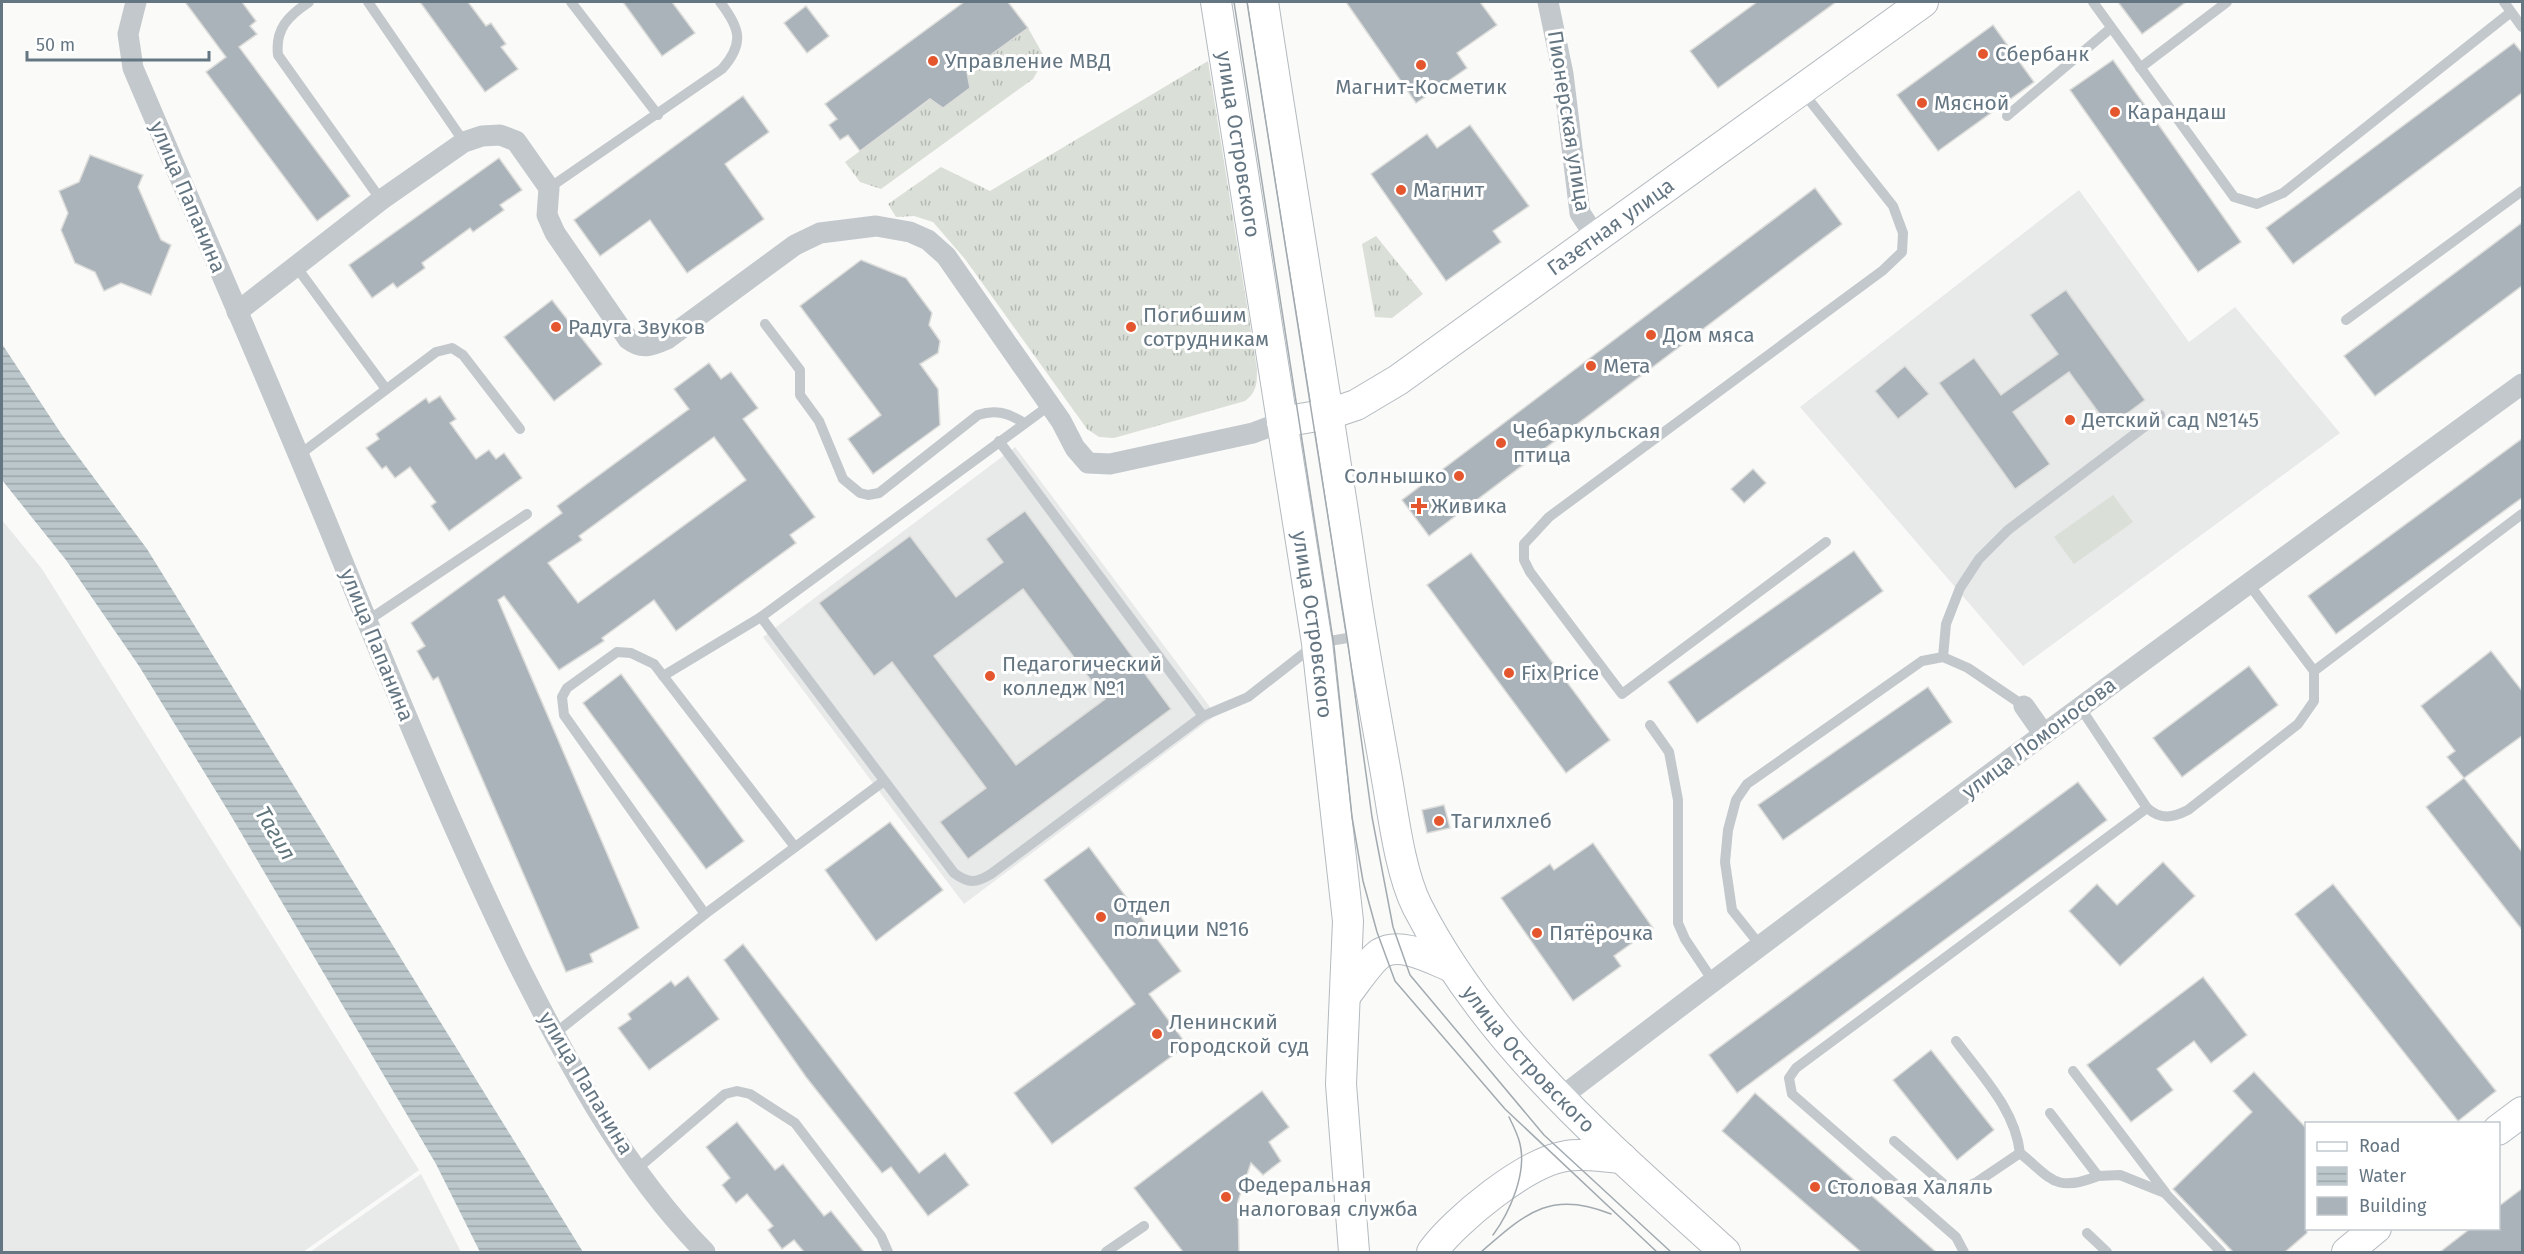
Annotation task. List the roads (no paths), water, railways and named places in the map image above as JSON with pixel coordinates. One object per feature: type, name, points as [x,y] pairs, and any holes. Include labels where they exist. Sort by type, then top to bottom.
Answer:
[{"type":"main road","name":"улица Островского","points":[[1216,2],[1317,642],[1348,921],[1341,1084],[1354,1252]]},
{"type":"main road","name":"улица Островского","points":[[1263,2],[1362,636],[1403,860],[1415,903],[1462,984],[1512,1046],[1560,1098],[1622,1158],[1725,1252]]},
{"type":"main road","name":"Газетная улица","points":[[1282,422],[1329,414],[1356,405],[1398,380],[1597,239],[1923,2]]},
{"type":"main road","points":[[1345,996],[1381,953],[1396,949],[1417,953],[1452,967]]},
{"type":"main road","points":[[2500,1129],[2523,1112]]},
{"type":"main road","name":"улица Островского","points":[[1432,1252],[1447,1231],[1482,1202],[1519,1177],[1567,1156],[1622,1158]]},
{"type":"main road","points":[[2348,1252],[2374,1230]]},
{"type":"street","name":"улица Папанина","points":[[136,2],[128,34],[133,68],[486,899],[553,1035],[609,1129],[667,1212],[705,1252]]},
{"type":"street","name":"Пионерская улица","points":[[1548,2],[1563,74],[1580,213],[1597,239]]},
{"type":"street","points":[[237,312],[381,200],[464,142],[483,136],[500,135],[516,141],[549,189],[547,215],[555,233],[628,339],[636,345],[649,347],[667,339],[795,245],[820,233],[876,226],[910,232],[928,240],[946,256],[1050,405],[1075,448],[1088,463],[1110,464],[1253,433],[1282,422]]},
{"type":"street","name":"улица Ломоносова","points":[[1560,1098],[1759,944],[2043,733],[2523,384]]},
{"type":"street","points":[[2024,706],[2043,733]]},
{"type":"lane","points":[[309,2],[281,26],[276,41],[278,55],[381,200]]},
{"type":"lane","points":[[368,2],[464,142]]},
{"type":"lane","points":[[571,2],[658,115]]},
{"type":"lane","points":[[549,189],[722,69],[733,56],[738,42],[737,27],[720,2]]},
{"type":"lane","points":[[2093,2],[2234,197],[2245,203],[2257,204],[2283,193],[2511,12]]},
{"type":"lane","points":[[2140,68],[2227,2]]},
{"type":"lane","points":[[2504,2],[2523,27]]},
{"type":"lane","points":[[2007,116],[2111,28]]},
{"type":"lane","points":[[1802,91],[1893,206],[1903,233],[1902,252],[1882,271],[1549,517],[1524,544],[1524,560],[1530,572],[1622,694],[1826,542]]},
{"type":"lane","points":[[2346,320],[2523,191]]},
{"type":"lane","points":[[295,265],[386,389]]},
{"type":"lane","points":[[765,324],[800,370],[800,395],[819,421],[843,479],[860,493],[868,495],[879,493],[978,416],[993,411],[1004,413],[1024,423]]},
{"type":"lane","points":[[299,455],[436,352],[452,348],[463,355],[520,429]]},
{"type":"lane","points":[[663,676],[761,617],[1050,405]]},
{"type":"lane","points":[[1943,657],[1946,624],[1960,588],[1979,559],[2008,530],[2160,415]]},
{"type":"lane","points":[[999,441],[1203,716]]},
{"type":"lane","points":[[367,621],[527,514]]},
{"type":"lane","points":[[2313,671],[2523,514]]},
{"type":"lane","points":[[2080,707],[2147,808],[2163,818],[2188,810],[2298,724],[2314,701],[2313,671],[2248,583]]},
{"type":"lane","points":[[761,617],[954,873],[966,882],[978,882],[1203,716],[1248,697],[1317,642],[1362,636]]},
{"type":"lane","points":[[705,914],[564,715],[562,697],[567,688],[618,652],[631,653],[648,660],[663,676],[795,847]]},
{"type":"lane","points":[[1759,944],[1732,910],[1725,862],[1728,830],[1736,800],[1747,784],[1922,661],[1943,657],[1968,668],[2024,706]]},
{"type":"lane","points":[[1650,725],[1669,752],[1678,800],[1678,922],[1685,939],[1713,981]]},
{"type":"lane","points":[[553,1035],[705,914],[884,781]]},
{"type":"lane","points":[[1964,1252],[1956,1237],[1792,1094],[1789,1078],[1796,1068],[2147,808]]},
{"type":"lane","points":[[1956,1041],[2007,1111],[2018,1139],[2020,1153],[2055,1182],[2076,1184],[2098,1176],[2120,1175],[2166,1193]]},
{"type":"lane","points":[[2073,1071],[2166,1193],[2221,1252]]},
{"type":"lane","points":[[637,1168],[725,1094],[737,1091],[750,1094],[795,1123],[881,1236],[888,1252]]},
{"type":"lane","points":[[2050,1113],[2098,1176]]},
{"type":"lane","points":[[1894,1141],[1946,1186],[1957,1191],[1977,1182],[2020,1153]]},
{"type":"lane","points":[[1106,1252],[1144,1226]]},
{"type":"lane","points":[[2086,1233],[2107,1252]]},
{"type":"water","name":"Тагил","points":[[2,344],[62,435],[147,549],[583,1252],[480,1252],[436,1164],[230,814],[139,666],[66,560],[2,480]]},
{"type":"tram line","points":[[1234,2],[1334,646],[1352,817],[1363,881],[1377,932],[1395,981],[1505,1109],[1657,1252]]},
{"type":"tram line","points":[[1247,2],[1348,644],[1372,817],[1393,927],[1410,975],[1544,1135],[1671,1252]]},
{"type":"tram line","points":[[1493,1235],[1516,1192],[1521,1167],[1520,1144],[1509,1117]]},
{"type":"tram line","points":[[1481,1252],[1511,1227],[1540,1209],[1571,1204],[1611,1214]]},
{"type":"place","name":"Сбербанк","points":[[1983,54]]},
{"type":"place","name":"Управление МВД","points":[[933,61]]},
{"type":"place","name":"Магнит-Косметик","points":[[1421,65]]},
{"type":"place","name":"Мясной","points":[[1922,103]]},
{"type":"place","name":"Карандаш","points":[[2115,112]]},
{"type":"place","name":"Магнит","points":[[1401,190]]},
{"type":"place","name":"Радуга Звуков","points":[[556,327]]},
{"type":"place","name":"Погибшим сотрудникам","points":[[1131,327]]},
{"type":"place","name":"Дом мяса","points":[[1651,335]]},
{"type":"place","name":"Мета","points":[[1591,366]]},
{"type":"place","name":"Детский сад №145","points":[[2070,420]]},
{"type":"place","name":"Чебаркульская птица","points":[[1501,443]]},
{"type":"place","name":"Солнышко","points":[[1459,476]]},
{"type":"place","name":"Живика","points":[[1419,506]]},
{"type":"place","name":"Fix Price","points":[[1509,673]]},
{"type":"place","name":"Педагогический колледж №1","points":[[990,676]]},
{"type":"place","name":"Тагилхлеб","points":[[1439,821]]},
{"type":"place","name":"Отдел полиции №16","points":[[1101,917]]},
{"type":"place","name":"Пятёрочка","points":[[1537,933]]},
{"type":"place","name":"Ленинский городской суд","points":[[1157,1034]]},
{"type":"place","name":"Столовая Халяль","points":[[1815,1187]]},
{"type":"place","name":"Федеральная налоговая служба","points":[[1226,1197]]}]
